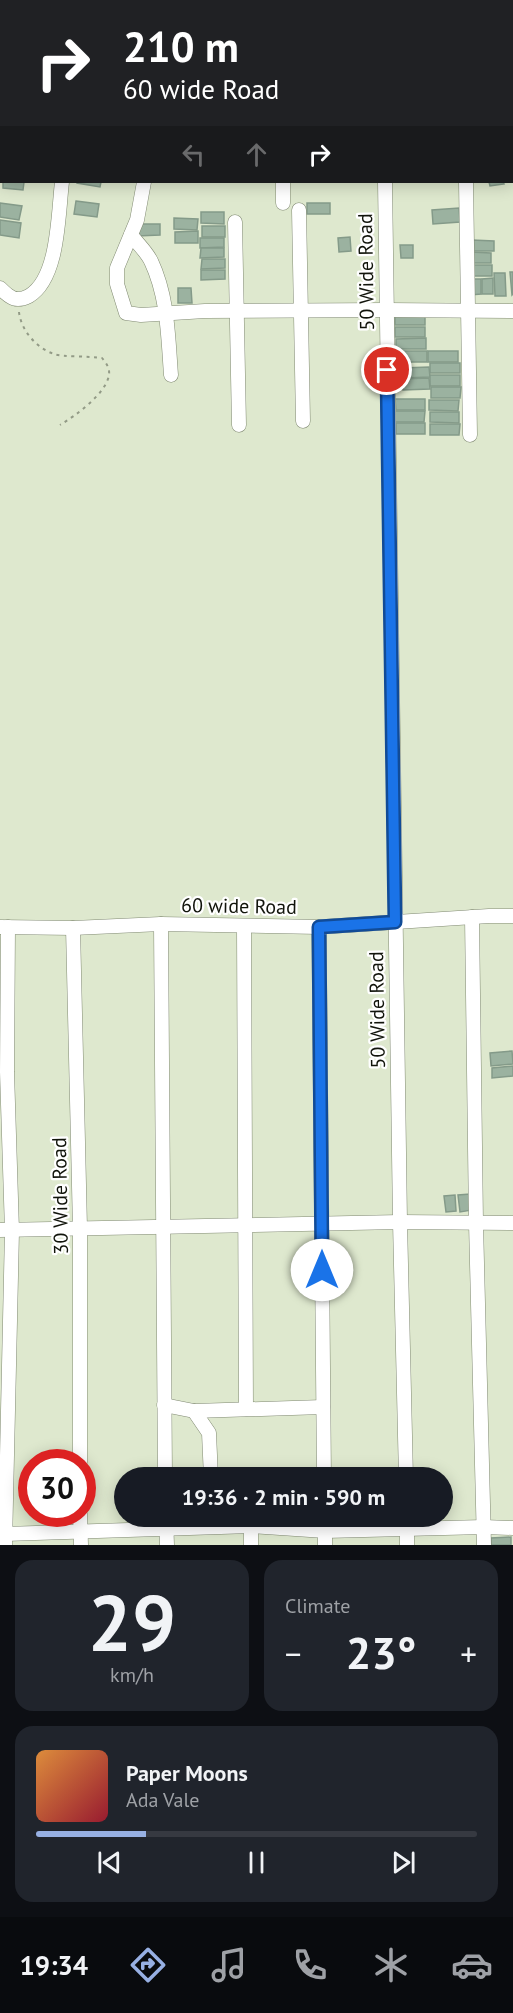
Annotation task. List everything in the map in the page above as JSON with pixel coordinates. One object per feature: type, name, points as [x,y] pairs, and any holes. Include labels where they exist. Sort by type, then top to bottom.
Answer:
[{"type":"street","points":[[0,288],[11,298],[19,300],[26,298],[45,282],[50,268],[62,183]]},
{"type":"street","points":[[144,183],[137,220],[117,268],[117,284],[126,313],[141,315],[301,310],[513,311]]},
{"type":"street","points":[[283,183],[283,203]]},
{"type":"street","name":"50 Wide Road","points":[[385,183],[395,922],[406,1467]]},
{"type":"street","points":[[466,183],[470,435]]},
{"type":"street","points":[[299,210],[303,421]]},
{"type":"street","points":[[235,222],[239,425]]},
{"type":"street","points":[[131,235],[150,259],[163,295],[167,314],[171,375]]},
{"type":"street","name":"60 wide Road","points":[[4,927],[73,928],[161,924],[319,927],[513,916]]},
{"type":"street","points":[[472,917],[476,1223],[484,1545]]},
{"type":"street","points":[[161,924],[165,1227],[165,1467]]},
{"type":"street","points":[[244,926],[246,1409]]},
{"type":"street","points":[[4,927],[6,1231],[4,1534],[81,1538],[139,1527]]},
{"type":"street","points":[[319,927],[324,1467]]},
{"type":"street","name":"30 Wide Road","points":[[73,928],[80,1228],[80,1449]]},
{"type":"street","points":[[6,1231],[400,1222],[513,1223]]},
{"type":"street","points":[[164,1405],[194,1411],[323,1407]]},
{"type":"street","points":[[194,1411],[209,1433],[211,1467]]},
{"type":"street","points":[[453,1525],[513,1528]]},
{"type":"street","points":[[166,1527],[166,1545]]},
{"type":"street","points":[[251,1545],[251,1527],[325,1538],[385,1527]]},
{"type":"street","points":[[407,1527],[407,1545]]},
{"type":"path","points":[[19,300],[20,319],[25,331],[35,341],[54,355],[102,357],[108,367],[109,376],[92,400],[60,425]]},
{"type":"building","points":[[3,183],[24,183],[23,190],[3,188]]},
{"type":"building","points":[[77,183],[101,183],[100,187]]},
{"type":"building","points":[[489,183],[504,184],[490,186]]},
{"type":"building","points":[[76,201],[99,204],[97,217],[74,214]]},
{"type":"building","points":[[0,203],[22,206],[19,220],[0,217]]},
{"type":"building","points":[[307,203],[330,203],[330,214],[307,214]]},
{"type":"building","points":[[459,208],[460,222],[433,224],[432,210]]},
{"type":"building","points":[[201,212],[224,212],[224,224],[201,223]]},
{"type":"building","points":[[174,218],[198,219],[197,230],[174,229]]},
{"type":"building","points":[[0,220],[21,223],[19,238],[0,235]]},
{"type":"building","points":[[137,224],[160,224],[160,235],[137,236]]},
{"type":"building","points":[[202,226],[225,226],[225,237],[202,237]]},
{"type":"building","points":[[198,231],[198,243],[175,243],[175,232]]},
{"type":"building","points":[[350,237],[351,251],[339,252],[338,238]]},
{"type":"building","points":[[200,238],[224,238],[224,247],[200,248]]},
{"type":"building","points":[[472,240],[494,241],[494,251],[472,251]]},
{"type":"building","points":[[400,245],[413,245],[413,258],[401,258]]},
{"type":"building","points":[[201,248],[224,248],[224,257],[200,258]]},
{"type":"building","points":[[470,252],[491,253],[491,263],[470,263]]},
{"type":"building","points":[[202,259],[225,259],[225,268],[201,269]]},
{"type":"building","points":[[471,265],[492,265],[492,276],[471,276]]},
{"type":"building","points":[[201,270],[225,270],[225,279],[201,280]]},
{"type":"building","points":[[510,272],[513,272],[512,295]]},
{"type":"building","points":[[494,273],[505,273],[506,296],[495,296]]},
{"type":"building","points":[[493,278],[493,294],[482,294],[482,279]]},
{"type":"building","points":[[470,279],[481,279],[481,294],[470,295]]},
{"type":"building","points":[[178,288],[191,288],[192,303],[178,303]]},
{"type":"building","points":[[395,314],[425,314],[425,325],[395,325]]},
{"type":"building","points":[[395,327],[425,327],[425,337],[395,337]]},
{"type":"building","points":[[426,338],[426,349],[396,349],[396,339]]},
{"type":"building","points":[[397,351],[427,351],[427,362],[397,362]]},
{"type":"building","points":[[428,351],[458,351],[458,362],[428,362]]},
{"type":"building","points":[[430,363],[460,363],[460,373],[430,373]]},
{"type":"building","points":[[429,367],[430,377],[403,378],[402,368]]},
{"type":"building","points":[[430,375],[460,375],[460,386],[430,386]]},
{"type":"building","points":[[429,378],[430,389],[403,390],[402,379]]},
{"type":"building","points":[[431,387],[461,387],[460,398],[431,398]]},
{"type":"building","points":[[395,399],[425,399],[425,410],[396,410]]},
{"type":"building","points":[[429,400],[459,400],[458,411],[429,410]]},
{"type":"building","points":[[395,411],[425,411],[424,422],[395,422]]},
{"type":"building","points":[[430,412],[459,412],[459,423],[430,422]]},
{"type":"building","points":[[396,423],[425,423],[425,434],[396,434]]},
{"type":"building","points":[[430,424],[460,424],[459,435],[430,435]]},
{"type":"building","points":[[512,1051],[513,1064],[491,1066],[490,1053]]},
{"type":"building","points":[[513,1066],[513,1076],[492,1078],[492,1068]]},
{"type":"building","points":[[470,1194],[472,1210],[460,1212],[458,1195]]},
{"type":"building","points":[[455,1195],[456,1211],[446,1212],[444,1196]]},
{"type":"building","points":[[511,1537],[511,1545],[491,1545],[491,1538]]},
{"type":"route","points":[[322,1270],[319,927],[395,922],[387,370]]}]
